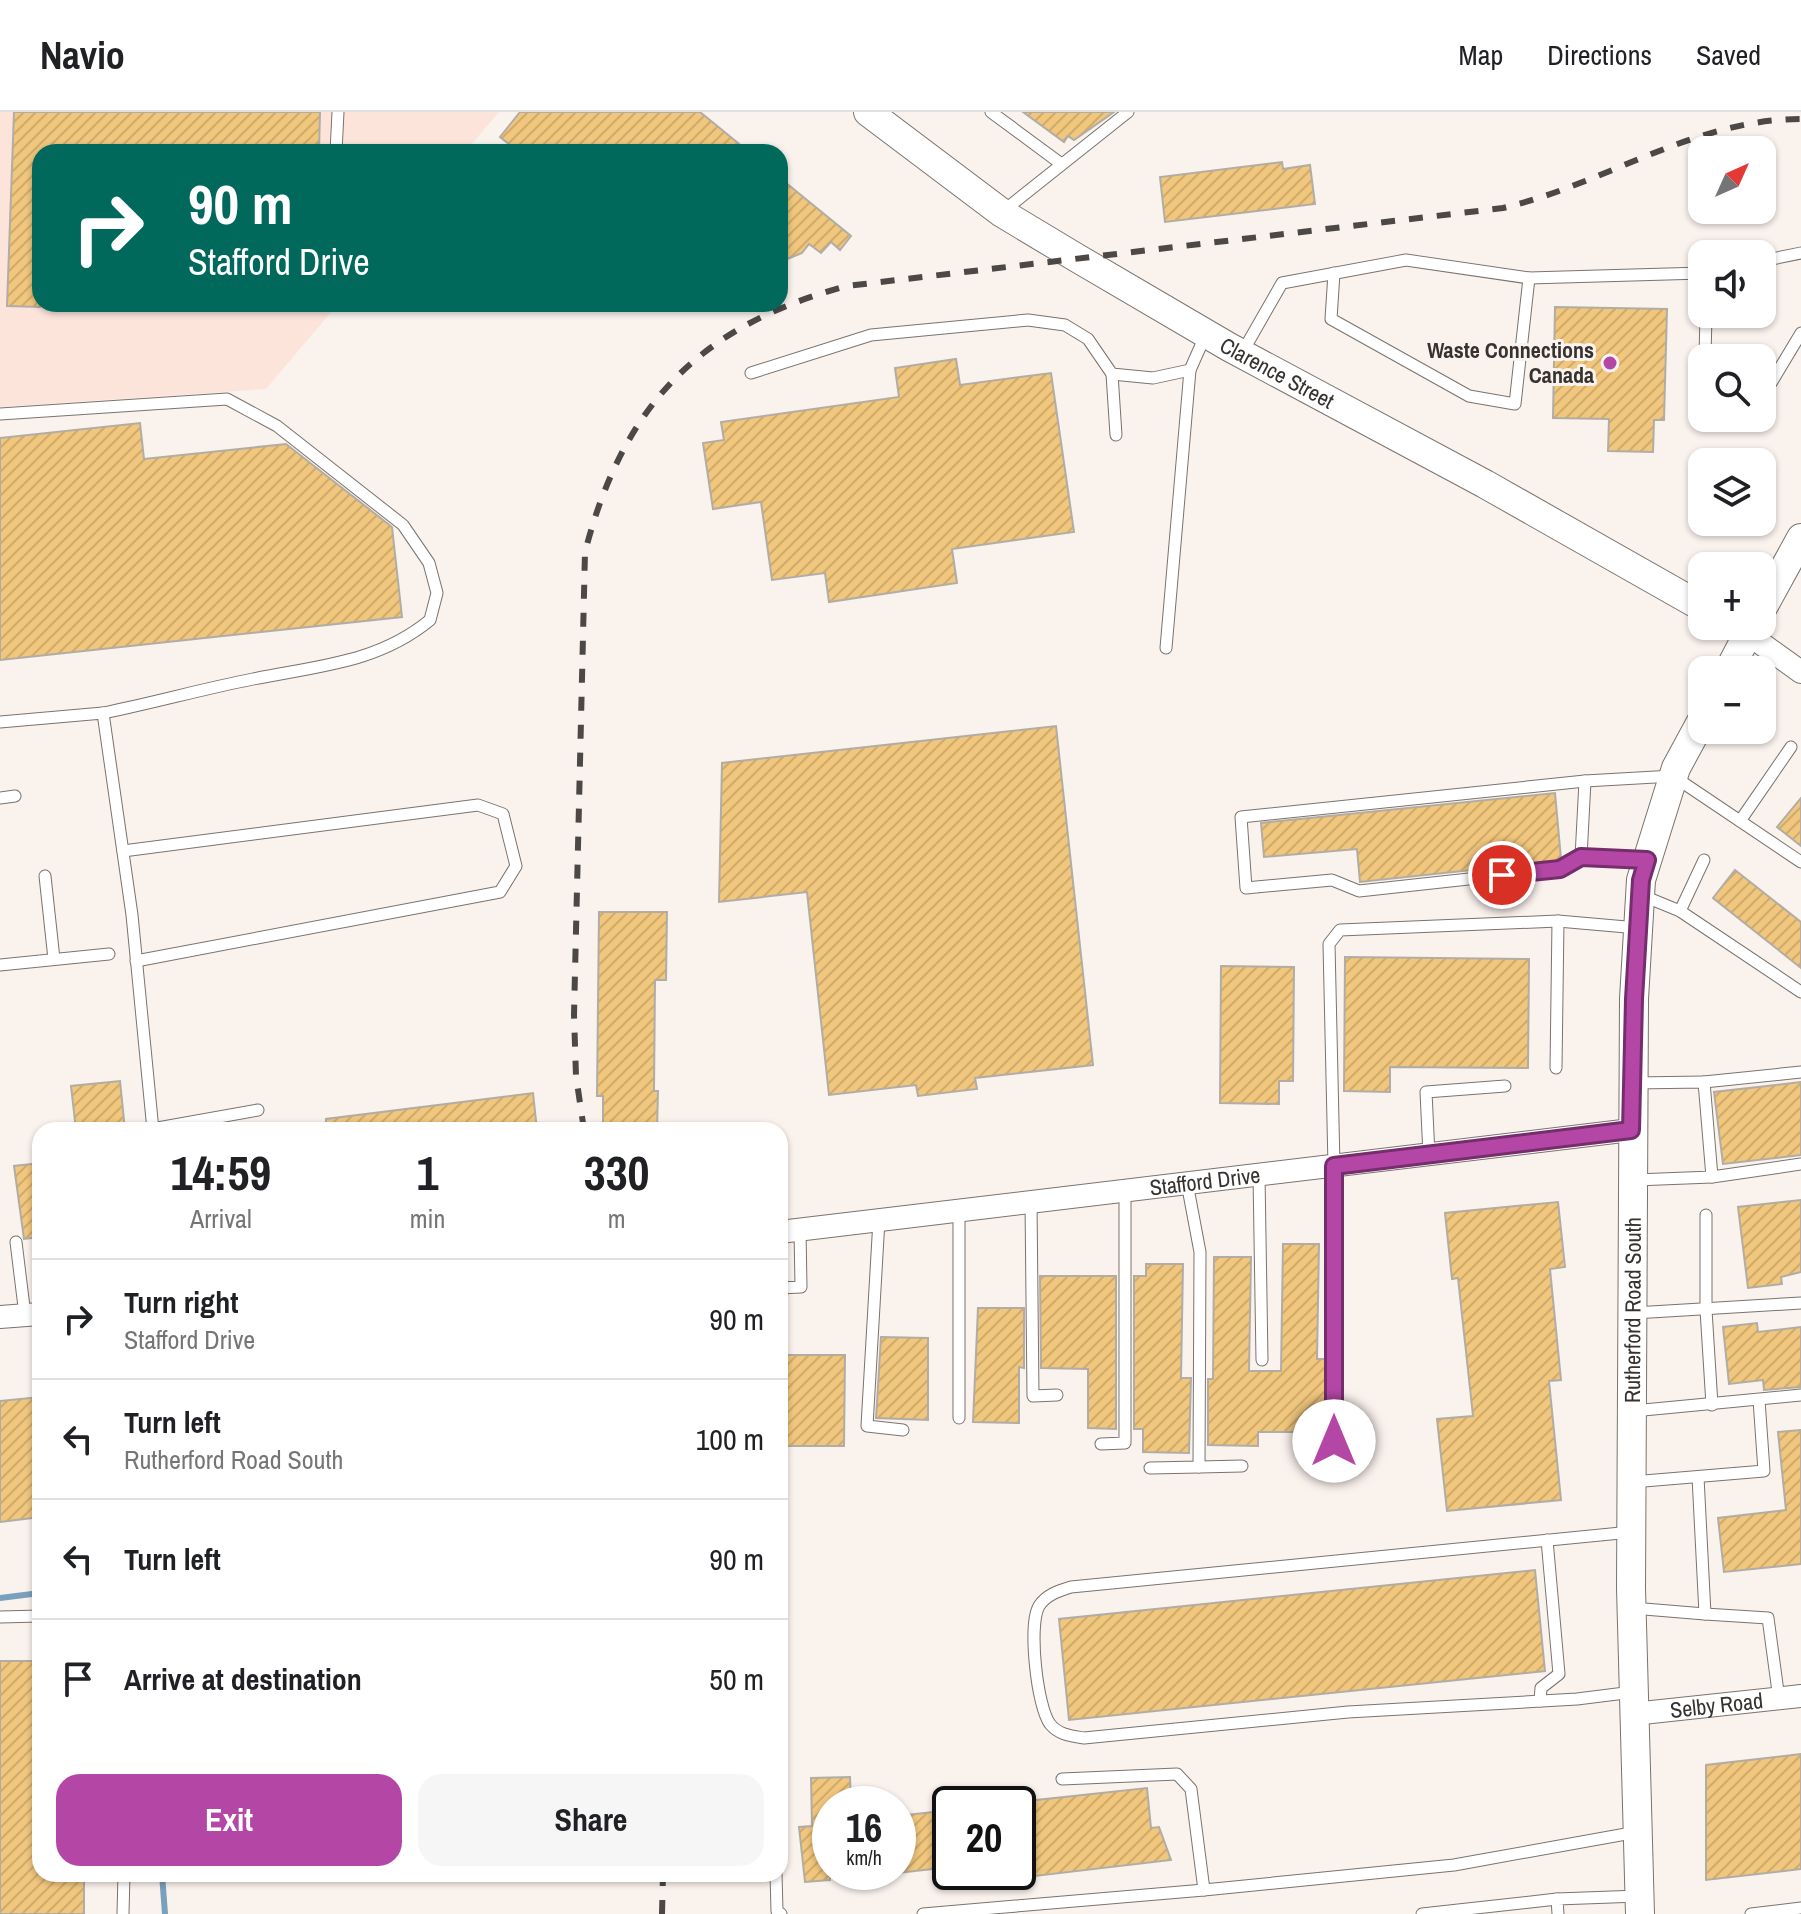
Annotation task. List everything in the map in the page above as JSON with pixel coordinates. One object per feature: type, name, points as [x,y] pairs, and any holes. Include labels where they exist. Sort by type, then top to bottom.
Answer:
[{"type":"street","name":"Clarence Street","points":[[868,112],[1002,213],[1242,354],[1485,484],[1688,599]]},
{"type":"street","points":[[1776,584],[1801,538]]},
{"type":"street","points":[[1759,640],[1801,672]]},
{"type":"street","name":"Rutherford Road South","points":[[1640,1905],[1631,1532],[1631,1130],[1638,928],[1647,860],[1673,776],[1690,744]]},
{"type":"street","name":"Stafford Drive","points":[[790,1231],[1631,1130]]},
{"type":"street","points":[[0,1317],[32,1314]]},
{"type":"street","name":"Selby Road","points":[[1634,1703],[1790,1698]]},
{"type":"lane","points":[[336,144],[338,112]]},
{"type":"lane","points":[[991,112],[1060,163]]},
{"type":"lane","points":[[1002,213],[1060,163],[1128,112]]},
{"type":"lane","points":[[1776,258],[1801,253]]},
{"type":"lane","points":[[1242,354],[1282,283],[1334,273],[1406,260],[1529,278],[1688,273]]},
{"type":"lane","points":[[1334,273],[1331,319],[1469,396],[1515,404],[1529,278]]},
{"type":"lane","points":[[751,373],[871,335],[1028,320],[1065,325],[1088,339],[1112,374],[1116,435]]},
{"type":"lane","points":[[1166,648],[1190,370],[1206,333]]},
{"type":"lane","points":[[1776,375],[1801,333]]},
{"type":"lane","points":[[1112,374],[1153,378],[1190,370]]},
{"type":"lane","points":[[0,414],[227,399],[277,426],[403,525],[429,563],[437,593],[430,620],[388,649],[342,664],[251,679],[194,695],[103,713],[0,722]]},
{"type":"lane","points":[[103,713],[136,961],[151,1122]]},
{"type":"lane","points":[[1740,821],[1791,747]]},
{"type":"lane","points":[[1647,860],[1581,857],[1560,869],[1359,891],[1332,880],[1246,888],[1241,817],[1585,781],[1673,776],[1801,862]]},
{"type":"lane","points":[[1581,857],[1585,781]]},
{"type":"lane","points":[[0,798],[15,796]]},
{"type":"lane","points":[[123,851],[478,805],[503,814],[516,866],[500,892],[136,961]]},
{"type":"lane","points":[[1680,911],[1704,860]]},
{"type":"lane","points":[[45,876],[54,959]]},
{"type":"lane","points":[[1641,895],[1680,911],[1801,992]]},
{"type":"lane","points":[[1300,1440],[1334,1441],[1334,1166],[1329,944],[1340,930],[1558,921],[1638,928]]},
{"type":"lane","points":[[1556,1068],[1558,921]]},
{"type":"lane","points":[[0,965],[109,954]]},
{"type":"lane","points":[[1632,1083],[1704,1082],[1801,1072]]},
{"type":"lane","points":[[1704,1082],[1712,1177]]},
{"type":"lane","points":[[1429,1155],[1426,1092],[1505,1086]]},
{"type":"lane","points":[[191,1122],[258,1110]]},
{"type":"lane","points":[[1631,1180],[1712,1177],[1801,1164]]},
{"type":"lane","points":[[1259,1175],[1262,1360]]},
{"type":"lane","points":[[1187,1183],[1200,1252],[1199,1467]]},
{"type":"lane","points":[[1101,1444],[1125,1443],[1125,1191]]},
{"type":"lane","points":[[1031,1202],[1033,1396],[1057,1395]]},
{"type":"lane","points":[[959,1211],[959,1418]]},
{"type":"lane","points":[[1706,1215],[1706,1310],[1712,1405]]},
{"type":"lane","points":[[879,1220],[867,1426],[903,1430]]},
{"type":"lane","points":[[788,1288],[801,1287],[790,1231]]},
{"type":"lane","points":[[16,1242],[32,1314]]},
{"type":"lane","points":[[1631,1314],[1801,1303]]},
{"type":"lane","points":[[1633,1411],[1801,1395]]},
{"type":"lane","points":[[1631,1482],[1764,1471],[1759,1400]]},
{"type":"lane","points":[[1150,1468],[1242,1466]]},
{"type":"lane","points":[[1698,1477],[1705,1614]]},
{"type":"lane","points":[[1631,1532],[1071,1587],[1047,1597],[1034,1621],[1038,1678],[1048,1722],[1061,1734],[1084,1738],[1348,1712],[1540,1701],[1634,1703]]},
{"type":"lane","points":[[1540,1701],[1541,1688],[1559,1674],[1547,1540]]},
{"type":"lane","points":[[1632,1608],[1768,1618],[1790,1698]]},
{"type":"lane","points":[[0,1617],[32,1616]]},
{"type":"lane","points":[[1062,1779],[1177,1774],[1191,1789],[1204,1890]]},
{"type":"lane","points":[[923,1914],[1454,1865],[1637,1831]]},
{"type":"lane","points":[[123,1914],[124,1882]]},
{"type":"lane","points":[[776,1882],[777,1911],[781,1914]]},
{"type":"lane","points":[[1422,1914],[1557,1899],[1640,1905]]},
{"type":"lane","points":[[1557,1899],[1558,1914]]},
{"type":"lane","points":[[1751,1914],[1801,1908]]},
{"type":"shaded area","points":[[0,112],[499,112],[472,144],[32,144],[32,312],[331,312],[266,389],[0,407]]},
{"type":"building","points":[[14,112],[320,112],[319,144],[32,144],[32,307],[7,306]]},
{"type":"building","points":[[520,112],[700,112],[739,144],[509,144],[500,137]]},
{"type":"building","points":[[1023,112],[1114,112],[1074,140],[1068,136],[1064,142]]},
{"type":"building","points":[[1282,162],[1283,169],[1310,165],[1315,204],[1165,222],[1160,177]]},
{"type":"building","points":[[788,185],[851,236],[840,250],[831,242],[821,253],[809,244],[802,253],[788,259]]},
{"type":"building","name":"Waste Connections Canada","points":[[1555,307],[1667,309],[1664,420],[1654,420],[1653,452],[1608,451],[1609,419],[1553,418]]},
{"type":"building","points":[[956,359],[960,385],[1051,373],[1074,532],[952,549],[957,583],[829,602],[825,573],[772,580],[761,502],[713,509],[703,443],[724,440],[721,422],[899,397],[895,368]]},
{"type":"building","points":[[140,423],[144,459],[286,444],[392,527],[402,617],[0,660],[0,438]]},
{"type":"building","points":[[1056,726],[1093,1065],[975,1078],[977,1089],[918,1096],[916,1085],[829,1095],[807,892],[719,902],[722,763]]},
{"type":"building","points":[[1555,793],[1561,859],[1557,861],[1360,882],[1357,849],[1264,857],[1261,823]]},
{"type":"building","points":[[1801,798],[1801,846],[1777,827]]},
{"type":"building","points":[[1735,870],[1801,922],[1801,968],[1713,898]]},
{"type":"building","points":[[599,912],[667,912],[666,980],[655,980],[654,1091],[658,1091],[657,1122],[603,1122],[603,1096],[597,1096]]},
{"type":"building","points":[[1345,957],[1529,959],[1528,1068],[1390,1067],[1390,1092],[1344,1091]]},
{"type":"building","points":[[1221,966],[1294,967],[1293,1081],[1279,1081],[1279,1104],[1220,1103]]},
{"type":"building","points":[[120,1081],[124,1122],[75,1122],[71,1086]]},
{"type":"building","points":[[1801,1082],[1801,1155],[1723,1164],[1714,1092]]},
{"type":"building","points":[[533,1093],[536,1122],[326,1122],[326,1119]]},
{"type":"building","points":[[32,1164],[32,1238],[24,1239],[14,1166]]},
{"type":"building","points":[[1801,1200],[1801,1272],[1781,1277],[1782,1284],[1748,1288],[1738,1207]]},
{"type":"building","points":[[1558,1202],[1565,1267],[1550,1269],[1561,1380],[1549,1381],[1561,1500],[1447,1511],[1437,1419],[1473,1416],[1458,1278],[1452,1279],[1445,1213]]},
{"type":"building","points":[[1283,1244],[1319,1244],[1317,1359],[1326,1359],[1326,1432],[1258,1432],[1258,1446],[1208,1445],[1208,1379],[1213,1379],[1214,1257],[1251,1257],[1249,1371],[1281,1371]]},
{"type":"building","points":[[1146,1264],[1183,1264],[1181,1378],[1191,1378],[1189,1453],[1143,1452],[1143,1429],[1134,1429],[1134,1276],[1146,1276]]},
{"type":"building","points":[[1040,1276],[1116,1276],[1116,1429],[1088,1428],[1088,1369],[1041,1368]]},
{"type":"building","points":[[978,1308],[1024,1308],[1024,1368],[1019,1367],[1019,1423],[973,1422]]},
{"type":"building","points":[[1757,1323],[1758,1332],[1801,1327],[1801,1387],[1764,1390],[1763,1380],[1729,1384],[1723,1327]]},
{"type":"building","points":[[881,1337],[928,1338],[928,1420],[876,1418]]},
{"type":"building","points":[[788,1355],[845,1355],[844,1446],[788,1446]]},
{"type":"building","points":[[32,1398],[32,1518],[0,1522],[0,1401]]},
{"type":"building","points":[[1801,1430],[1801,1564],[1724,1572],[1718,1518],[1786,1510],[1778,1432]]},
{"type":"building","points":[[1535,1570],[1545,1671],[1069,1720],[1059,1619]]},
{"type":"building","points":[[0,1661],[32,1661],[32,1882],[84,1882],[84,1914],[0,1914]]},
{"type":"building","points":[[1801,1754],[1801,1869],[1706,1880],[1706,1765]]},
{"type":"building","points":[[850,1777],[850,1786],[812,1786],[812,1826],[811,1778]]},
{"type":"building","points":[[1147,1788],[1151,1828],[1159,1827],[1171,1860],[1036,1876],[1036,1800]]},
{"type":"building","points":[[932,1812],[932,1869],[916,1871],[916,1814]]},
{"type":"building","points":[[812,1826],[812,1881],[805,1882],[799,1827]]},
{"type":"waterway","points":[[0,1598],[32,1594]]},
{"type":"waterway","points":[[163,1882],[165,1914]]},
{"type":"railway","points":[[788,306],[847,286],[1503,208],[1578,184],[1687,141],[1762,122],[1801,119]]},
{"type":"railway","points":[[583,1122],[576,1076],[574,1015],[585,552],[601,500],[621,454],[646,414],[675,378],[710,349],[749,323],[774,312]]},
{"type":"railway","points":[[662,1914],[663,1882]]},
{"type":"place","name":"Waste Connections Canada","points":[[1610,363]]},
{"type":"route","points":[[1334,1441],[1334,1166],[1631,1130],[1641,880],[1647,860],[1581,857],[1560,869],[1502,875]]}]
